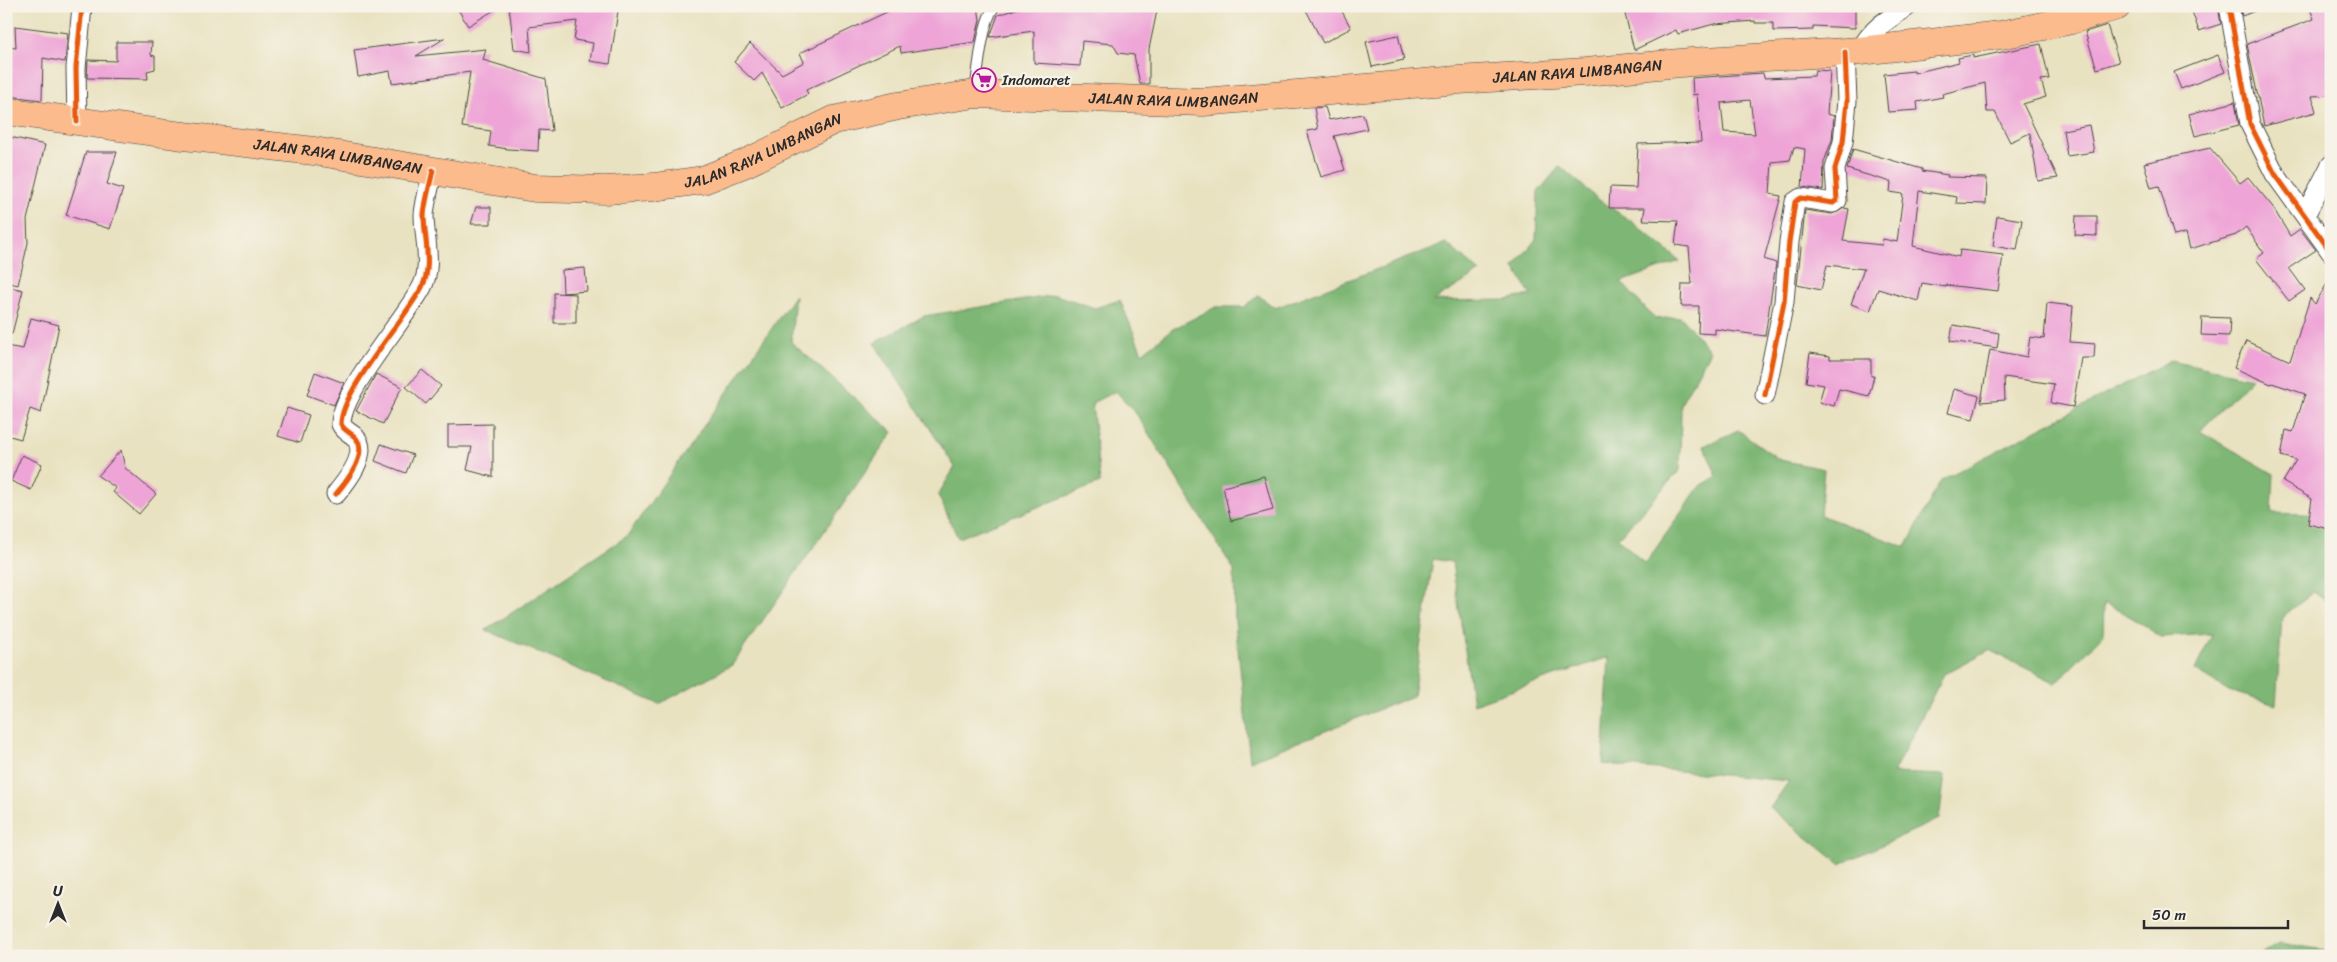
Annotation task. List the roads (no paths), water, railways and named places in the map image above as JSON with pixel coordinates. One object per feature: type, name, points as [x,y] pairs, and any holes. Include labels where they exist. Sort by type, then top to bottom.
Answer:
[{"type":"highway","name":"JALAN RAYA LIMBANGAN","points":[[6,111],[77,122],[314,151],[535,188],[606,190],[654,187],[703,180],[746,164],[834,120],[898,106],[975,94],[1203,102],[1458,80],[1852,51],[2001,35],[2071,20],[2117,6]]},
{"type":"street","points":[[1765,395],[1784,302],[1789,242],[1795,202],[1801,198],[1833,203],[1837,200],[1835,169],[1843,142],[1852,51],[1877,27],[1908,6]]},
{"type":"street","points":[[2229,6],[2250,124],[2275,174],[2331,252]]},
{"type":"street","points":[[77,122],[76,68],[82,7]]},
{"type":"street","points":[[2305,215],[2331,165]]},
{"type":"street","points":[[336,494],[358,463],[359,444],[356,438],[341,424],[341,416],[348,397],[423,286],[426,275],[424,214],[433,170]]},
{"type":"lane","points":[[975,94],[983,41],[990,14],[995,6]]},
{"type":"place","name":"Indomaret","points":[[984,80]]}]
